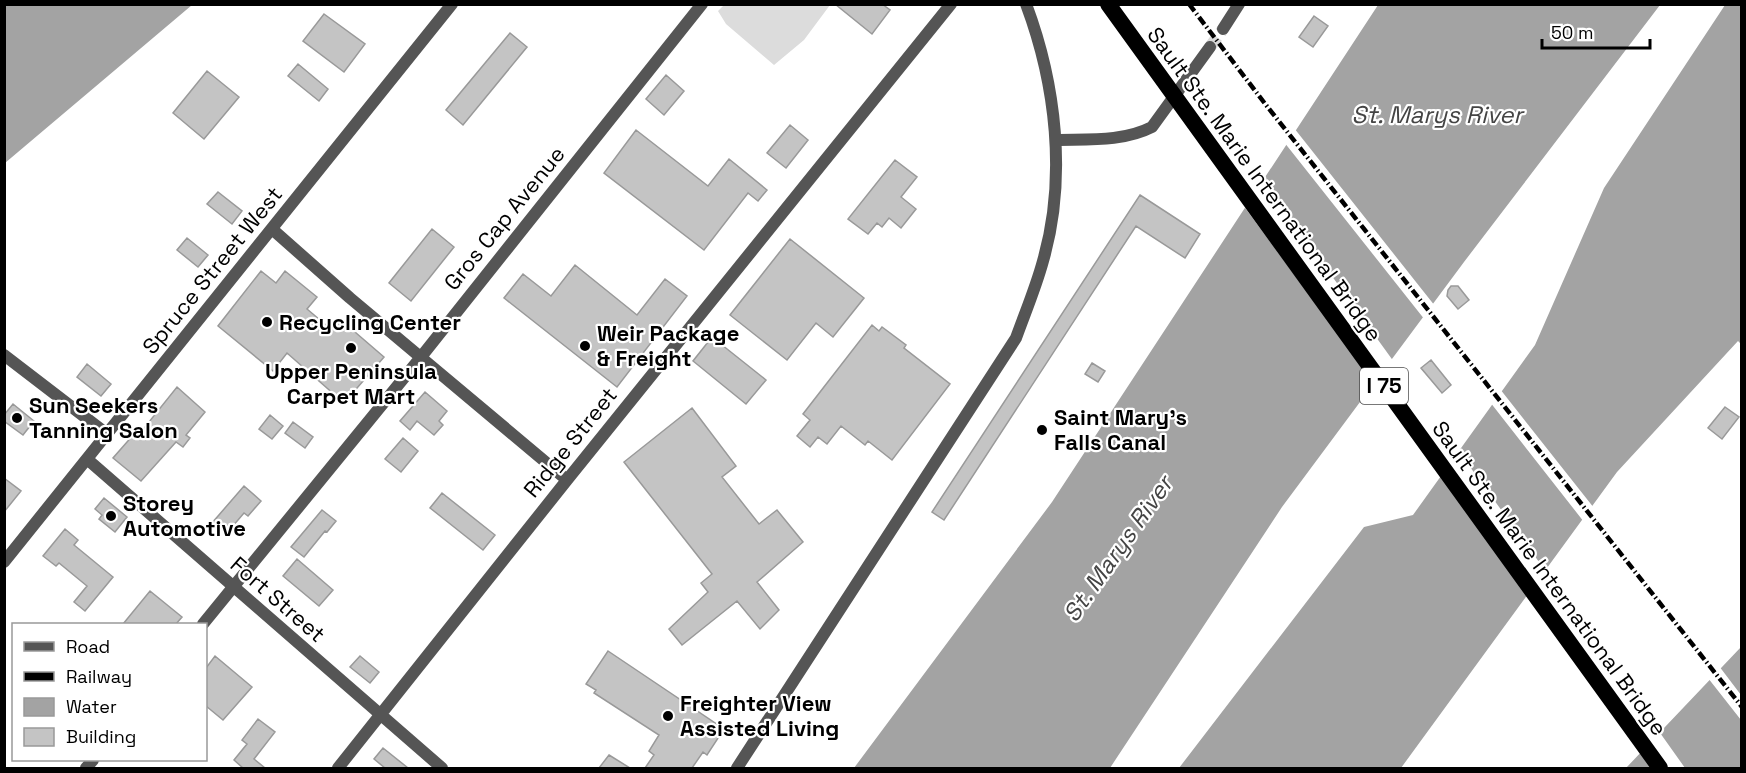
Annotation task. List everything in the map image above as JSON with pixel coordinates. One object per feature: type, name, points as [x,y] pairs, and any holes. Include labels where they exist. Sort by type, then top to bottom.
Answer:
[{"type":"highway","name":"Sault Ste. Marie International Bridge","points":[[1108,4],[1660,768]]},
{"type":"street","name":"Spruce Street West","points":[[4,562],[452,4]]},
{"type":"street","name":"Gros Cap Avenue","points":[[203,623],[421,357],[702,4]]},
{"type":"street","name":"Ridge Street","points":[[338,768],[951,4]]},
{"type":"street","points":[[737,768],[1016,338],[1044,260],[1055,196],[1056,140],[1047,79],[1038,36],[1026,4]]},
{"type":"street","points":[[1222,28],[1239,4]]},
{"type":"street","points":[[1056,140],[1112,138],[1143,132],[1152,127],[1210,47]]},
{"type":"street","points":[[272,229],[350,298],[567,480]]},
{"type":"street","points":[[4,355],[107,434]]},
{"type":"street","name":"Fort Street","points":[[87,459],[442,768]]},
{"type":"shaded area","points":[[724,5],[830,5],[804,40],[774,65],[726,24],[718,11]]},
{"type":"water","points":[[5,4],[192,4],[192,5],[5,163]]},
{"type":"water","name":"St. Marys River","points":[[1378,5],[1660,5],[1464,262],[1282,507],[1110,768],[854,768],[1052,502]]},
{"type":"water","points":[[1725,5],[1741,5],[1741,344],[1738,341],[1617,472],[1401,768],[1179,768],[1364,527],[1413,515],[1535,345],[1604,188]]},
{"type":"water","points":[[1741,647],[1741,768],[1626,768]]},
{"type":"pier","points":[[1294,128],[1435,306],[1425,320],[1284,142]]},
{"type":"pier","points":[[1261,178],[1394,362],[1376,386],[1243,205]]},
{"type":"pier","points":[[1500,389],[1594,508],[1584,522],[1490,402]]},
{"type":"pier","points":[[1457,449],[1547,573],[1530,596],[1440,472]]},
{"type":"pier","points":[[1719,666],[1741,695],[1741,720],[1708,678]]},
{"type":"pier","points":[[1658,730],[1685,768],[1655,768],[1640,749]]},
{"type":"building","points":[[835,4],[882,4],[890,10],[872,34]]},
{"type":"building","points":[[324,14],[365,44],[344,72],[303,41]]},
{"type":"building","points":[[1314,16],[1328,26],[1313,47],[1299,37]]},
{"type":"building","points":[[510,33],[527,47],[463,125],[446,110]]},
{"type":"building","points":[[298,64],[328,89],[319,101],[288,76]]},
{"type":"building","points":[[207,71],[239,97],[204,139],[173,113]]},
{"type":"building","points":[[666,75],[684,91],[664,115],[646,99]]},
{"type":"building","points":[[790,125],[808,140],[786,168],[767,153]]},
{"type":"building","points":[[636,130],[708,186],[729,159],[767,190],[758,201],[748,193],[704,250],[604,173]]},
{"type":"building","points":[[895,160],[917,177],[901,197],[916,209],[901,228],[889,218],[882,227],[877,223],[868,234],[848,219]]},
{"type":"building","points":[[218,192],[242,211],[232,224],[207,204]]},
{"type":"building","points":[[1140,195],[1200,234],[1185,258],[1136,226],[944,520],[932,512]]},
{"type":"building","points":[[432,229],[454,247],[411,301],[389,283]]},
{"type":"building","points":[[187,238],[208,255],[198,267],[177,250]]},
{"type":"building","points":[[790,239],[864,298],[833,337],[816,323],[787,360],[730,315]]},
{"type":"building","points":[[575,265],[637,315],[665,279],[687,296],[617,387],[504,298],[523,274],[551,296]]},
{"type":"building","points":[[261,271],[276,283],[285,271],[317,297],[307,309],[332,330],[341,320],[384,357],[344,403],[287,353],[273,371],[218,326]]},
{"type":"building","points":[[1451,286],[1458,286],[1469,300],[1458,309],[1447,296]]},
{"type":"building","points":[[872,325],[879,331],[882,327],[906,345],[904,348],[950,384],[892,460],[868,441],[865,445],[841,426],[827,444],[818,437],[810,447],[797,436],[810,420],[803,414]]},
{"type":"building","points":[[712,337],[766,380],[746,404],[693,361]]},
{"type":"building","points":[[1431,360],[1451,385],[1442,393],[1421,368]]},
{"type":"building","points":[[1092,363],[1105,371],[1098,382],[1085,374]]},
{"type":"building","points":[[87,364],[111,384],[101,396],[77,377]]},
{"type":"building","points":[[177,387],[205,412],[186,435],[190,438],[183,447],[176,442],[141,481],[113,458],[134,434],[137,437]]},
{"type":"building","points":[[425,392],[447,411],[439,421],[443,425],[434,435],[417,421],[410,430],[400,421]]},
{"type":"building","points":[[13,404],[34,421],[23,435],[4,421],[4,415]]},
{"type":"building","points":[[1725,407],[1739,417],[1722,439],[1708,428]]},
{"type":"building","points":[[692,408],[736,466],[722,477],[759,524],[777,510],[803,542],[757,582],[779,610],[760,629],[737,601],[682,645],[669,629],[708,592],[701,583],[712,574],[624,462]]},
{"type":"building","points":[[270,415],[283,426],[272,439],[259,429]]},
{"type":"building","points":[[293,422],[313,437],[305,448],[285,433]]},
{"type":"building","points":[[403,438],[418,451],[401,472],[385,459]]},
{"type":"building","points":[[4,478],[21,491],[4,512]]},
{"type":"building","points":[[244,486],[261,501],[248,516],[244,513],[226,534],[212,523]]},
{"type":"building","points":[[442,493],[495,535],[483,550],[430,508]]},
{"type":"building","points":[[104,498],[127,517],[115,532],[99,519],[102,515],[95,509]]},
{"type":"building","points":[[322,510],[336,521],[304,557],[291,547]]},
{"type":"building","points":[[65,529],[78,540],[74,545],[113,577],[85,611],[74,602],[87,586],[59,563],[56,566],[43,556]]},
{"type":"building","points":[[297,559],[333,590],[319,606],[283,576]]},
{"type":"building","points":[[150,591],[182,617],[177,623],[124,623]]},
{"type":"building","name":"Freighter View Assisted Living","points":[[608,651],[724,729],[707,755],[703,752],[692,768],[645,768],[654,755],[649,751],[659,735],[594,693],[596,690],[586,684]]},
{"type":"building","points":[[215,656],[252,687],[223,720],[207,707],[207,667]]},
{"type":"building","points":[[360,656],[379,672],[370,683],[350,667]]},
{"type":"building","points":[[258,719],[275,732],[254,759],[265,768],[243,768],[234,760],[247,744],[242,740]]},
{"type":"building","points":[[383,748],[408,768],[385,768],[374,759]]},
{"type":"building","name":"Freighter View Assisted Living","points":[[609,755],[630,768],[599,768]]},
{"type":"tunnel","points":[[1210,47],[1223,29]]},
{"type":"railway","points":[[1189,4],[1266,105],[1742,707]]},
{"type":"place","name":"Recycling Center","points":[[267,322]]},
{"type":"place","name":"Weir Package & Freight","points":[[585,346]]},
{"type":"place","name":"Upper Peninsula Carpet Mart","points":[[351,348]]},
{"type":"place","name":"Sun Seekers Tanning Salon","points":[[17,418]]},
{"type":"place","name":"Saint Mary's Falls Canal","points":[[1042,430]]},
{"type":"place","name":"Storey Automotive","points":[[111,516]]},
{"type":"place","name":"Freighter View Assisted Living","points":[[668,716]]}]
